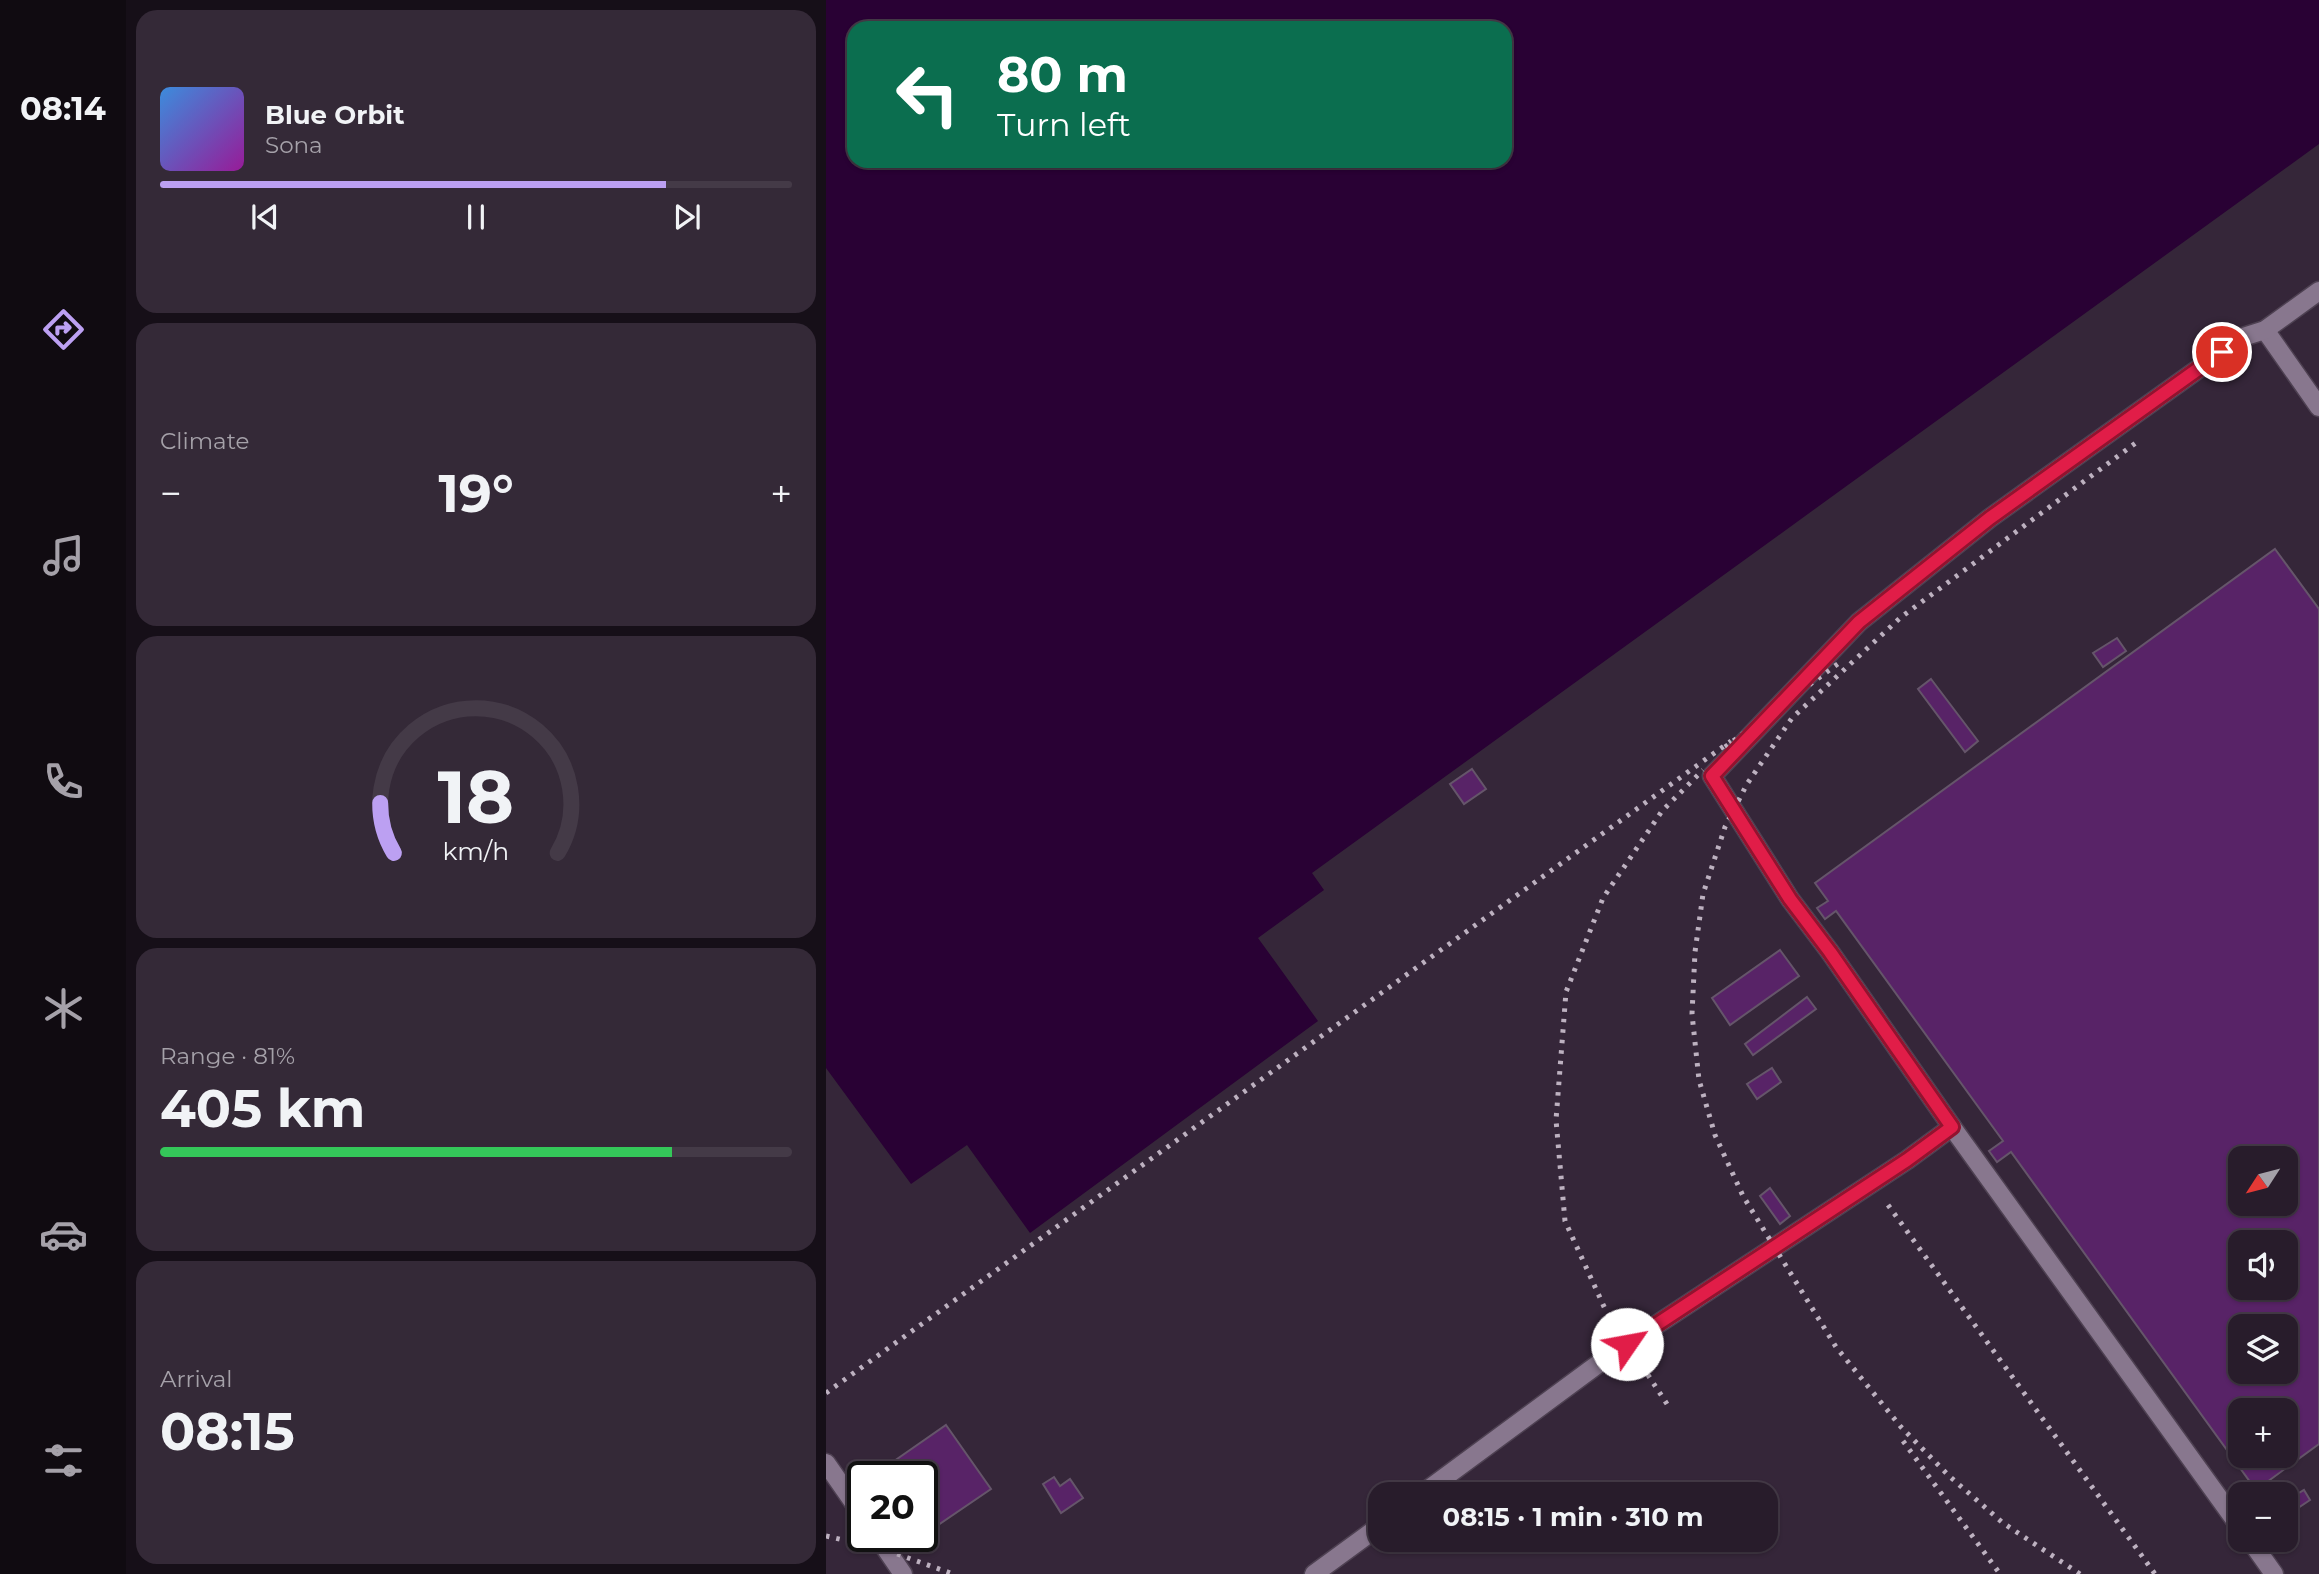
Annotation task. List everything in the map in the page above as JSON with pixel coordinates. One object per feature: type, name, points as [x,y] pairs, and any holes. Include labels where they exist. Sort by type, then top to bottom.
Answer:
[{"type":"lane","points":[[2228,1510],[1790,899],[1712,776],[1859,622],[1990,518],[2243,337],[2265,330],[2319,291]]},
{"type":"lane","points":[[2265,330],[2319,407]]},
{"type":"lane","points":[[1438,1482],[1609,1356],[1907,1160],[1952,1127]]},
{"type":"lane","points":[[826,1463],[847,1493]]},
{"type":"lane","points":[[1314,1574],[1368,1535]]},
{"type":"lane","points":[[888,1552],[903,1574]]},
{"type":"lane","points":[[2258,1552],[2274,1574]]},
{"type":"shaded area","points":[[826,0],[2319,0],[2319,144],[1312,873],[1324,890],[1258,938],[1318,1021],[1030,1233],[967,1145],[911,1184],[826,1068]]},
{"type":"building","points":[[2275,549],[2319,609],[2319,1444],[2298,1459],[2298,1398],[2228,1398],[2228,1451],[2011,1152],[1997,1162],[1989,1151],[2003,1141],[1836,911],[1825,919],[1817,908],[1828,901],[1815,883]]},
{"type":"building","points":[[2117,638],[2126,651],[2103,667],[2093,653]]},
{"type":"building","points":[[1931,679],[1978,741],[1965,752],[1918,689]]},
{"type":"building","points":[[1472,769],[1486,789],[1464,804],[1450,784]]},
{"type":"building","points":[[1780,950],[1799,976],[1730,1025],[1712,998]]},
{"type":"building","points":[[1807,997],[1816,1009],[1753,1055],[1745,1044]]},
{"type":"building","points":[[1772,1068],[1781,1082],[1757,1099],[1747,1084]]},
{"type":"building","points":[[1770,1188],[1790,1216],[1780,1224],[1760,1196]]},
{"type":"building","points":[[946,1425],[991,1489],[938,1525],[938,1461],[894,1461]]},
{"type":"building","points":[[2240,1468],[2286,1468],[2267,1482],[2250,1482]]},
{"type":"building","points":[[1054,1477],[1060,1486],[1070,1479],[1083,1498],[1061,1513],[1043,1484]]},
{"type":"building","points":[[2304,1490],[2310,1500],[2298,1508],[2298,1494]]},
{"type":"railway","points":[[2080,1574],[2003,1523],[1948,1475],[1901,1427],[1836,1347],[1743,1196],[1715,1135],[1699,1080],[1692,1014],[1695,952],[1703,894],[1725,827],[1747,784],[1792,718],[1900,618],[2137,442]]},
{"type":"railway","points":[[1725,747],[1843,660]]},
{"type":"railway","points":[[826,1393],[1731,741]]},
{"type":"railway","points":[[1667,1404],[1606,1311],[1565,1221],[1556,1120],[1566,992],[1603,898],[1662,811],[1703,770]]},
{"type":"railway","points":[[1888,1205],[2155,1574]]},
{"type":"railway","points":[[1903,1441],[2000,1574]]},
{"type":"railway","points":[[826,1536],[886,1550],[953,1574]]},
{"type":"route","points":[[1627,1344],[1907,1160],[1952,1127],[1790,899],[1712,776],[1859,622],[1990,518],[2222,352]]}]
